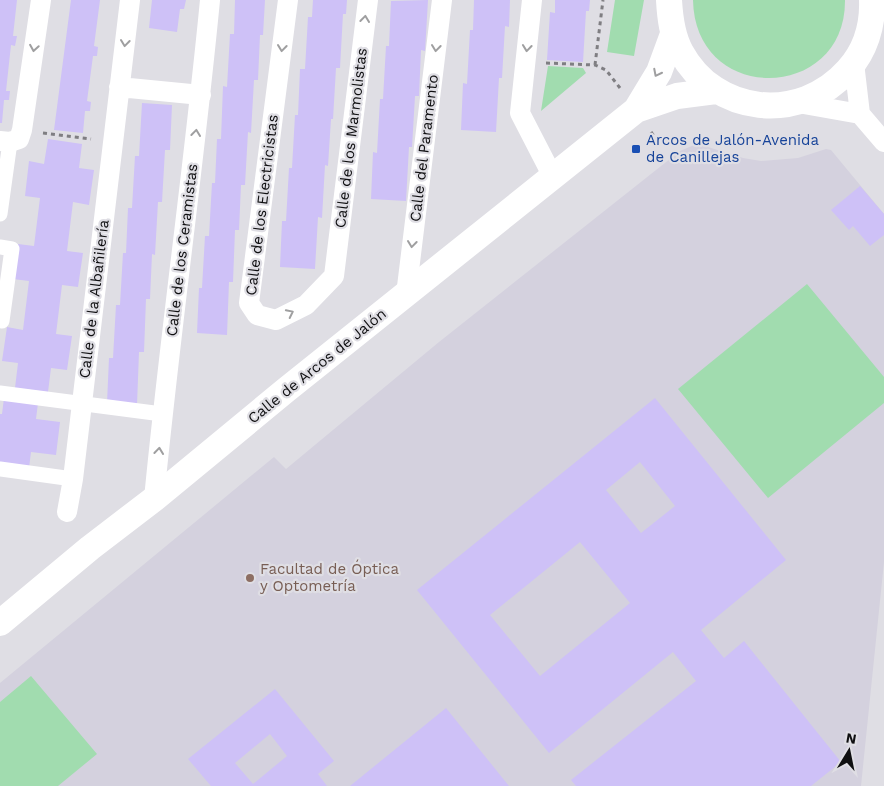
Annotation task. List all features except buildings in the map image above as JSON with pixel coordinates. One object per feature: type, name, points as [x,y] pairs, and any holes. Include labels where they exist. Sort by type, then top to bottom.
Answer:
[{"type":"street","points":[[0,214],[13,138],[41,0]]},
{"type":"street","name":"Calle de la Albañilería","points":[[67,512],[73,479],[130,0]]},
{"type":"street","name":"Calle de los Ceramistas","points":[[154,500],[162,414],[201,95],[210,0]]},
{"type":"street","name":"Calle de los Electricistas","points":[[288,0],[249,303],[258,315],[276,320],[306,305],[334,276]]},
{"type":"street","name":"Calle de los Marmolistas","points":[[334,276],[368,0]]},
{"type":"street","name":"Calle del Paramento","points":[[406,295],[442,0]]},
{"type":"street","points":[[532,0],[520,113],[553,177]]},
{"type":"street","points":[[669,0],[673,34],[690,66],[702,80],[735,100],[756,105],[777,106],[798,103],[820,94],[839,80],[854,63],[864,46],[870,28],[872,0]]},
{"type":"street","name":"Calle de Arcos de Jalón","points":[[0,623],[90,548],[154,500],[286,390],[636,110],[659,72],[673,34]]},
{"type":"street","points":[[854,63],[860,114],[884,142]]},
{"type":"street","points":[[119,87],[201,95]]},
{"type":"street","name":"Calle de Arcos de Jalón","points":[[636,110],[677,96],[716,90]]},
{"type":"street","points":[[798,103],[860,114]]},
{"type":"street","points":[[2,321],[6,248]]},
{"type":"street","points":[[0,393],[162,414]]},
{"type":"street","points":[[0,469],[73,479]]},
{"type":"path","points":[[595,65],[603,0]]},
{"type":"path","points":[[526,62],[595,65],[606,70],[659,143]]},
{"type":"path","points":[[13,138],[112,142]]},
{"type":"shaded area","points":[[694,145],[761,161],[798,158],[826,149],[831,150],[884,214],[884,562],[861,786],[0,786],[0,683],[274,457],[286,469],[439,342],[680,151]]},
{"type":"green space","points":[[615,0],[644,0],[634,56],[607,52]]},
{"type":"green space","points":[[693,0],[845,0],[839,34],[822,58],[798,73],[770,78],[742,73],[718,59],[700,35]]},
{"type":"green space","points":[[548,66],[583,68],[586,73],[541,111]]},
{"type":"green space","points":[[807,284],[884,377],[884,403],[768,498],[678,389]]},
{"type":"green space","points":[[31,676],[97,754],[58,786],[0,786],[0,702]]},
{"type":"place","name":"Arcos de Jalón-Avenida de Canillejas","points":[[636,149]]},
{"type":"place","name":"Facultad de Óptica y Optometría","points":[[250,578]]}]
